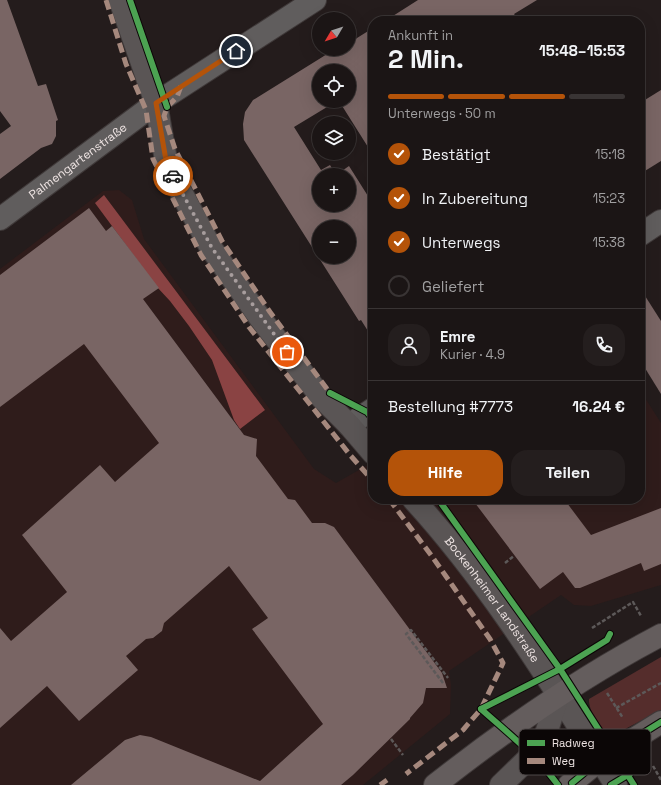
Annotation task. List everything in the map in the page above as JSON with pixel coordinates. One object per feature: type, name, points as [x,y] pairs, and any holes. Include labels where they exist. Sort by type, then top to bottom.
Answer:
[{"type":"main road","points":[[120,0],[156,103],[167,166],[212,248],[260,318],[322,398],[368,447]]},
{"type":"main road","name":"Bockenheimer Landstraße","points":[[418,504],[441,529],[528,649],[580,729]]},
{"type":"main road","points":[[435,785],[479,750],[558,696],[661,635]]},
{"type":"main road","points":[[547,729],[558,696]]},
{"type":"main road","points":[[650,729],[661,722]]},
{"type":"main road","points":[[501,785],[519,768]]},
{"type":"main road","points":[[572,784],[582,775]]},
{"type":"main road","name":"Bockenheimer Landstraße","points":[[610,775],[616,785]]},
{"type":"street","name":"Palmengartenstraße","points":[[0,219],[156,103],[315,0]]},
{"type":"street","points":[[645,232],[661,221]]},
{"type":"street","points":[[349,426],[368,413]]},
{"type":"path","points":[[505,563],[514,556]]},
{"type":"path","points":[[592,628],[633,602],[641,616]]},
{"type":"path","points":[[443,683],[406,634],[411,630],[448,678]]},
{"type":"path","points":[[616,708],[661,683]]},
{"type":"path","points":[[605,689],[624,721]]},
{"type":"path","points":[[391,739],[403,755]]},
{"type":"path","points":[[653,766],[661,780]]},
{"type":"shaded area","points":[[119,190],[132,200],[144,239],[314,469],[336,483],[368,465],[368,504],[645,504],[645,398],[661,423],[661,585],[591,606],[574,605],[561,595],[449,671],[451,685],[450,714],[363,785],[0,785],[0,269],[103,191]]},
{"type":"shaded area","points":[[104,195],[265,410],[240,429],[234,420],[212,360],[189,326],[157,287],[95,203]]},
{"type":"shaded area","points":[[661,657],[661,710],[625,729],[603,729],[593,715],[589,704],[589,699]]},
{"type":"building","points":[[0,0],[7,0],[38,86],[46,84],[58,120],[56,121],[56,136],[52,144],[41,148],[0,179],[0,134],[11,126],[0,111]]},
{"type":"building","points":[[418,0],[537,0],[514,14],[515,16],[393,16]]},
{"type":"building","points":[[368,31],[368,147],[356,128],[356,116],[348,116],[343,108],[356,108],[356,64],[312,64],[312,108],[325,108],[294,127],[312,156],[312,160],[315,160],[320,168],[312,168],[312,212],[356,212],[356,177],[368,196],[368,331],[361,320],[359,321],[323,264],[356,264],[356,220],[312,220],[312,247],[244,140],[243,124],[245,112],[253,100],[324,56],[356,56],[356,39]]},
{"type":"building","points":[[661,90],[661,161],[645,171],[645,100]]},
{"type":"building","points":[[330,165],[332,168],[325,168]]},
{"type":"building","points":[[89,208],[106,231],[112,226],[159,288],[143,299],[244,435],[257,439],[256,456],[288,499],[295,500],[312,523],[325,523],[334,527],[442,673],[447,688],[426,688],[423,703],[410,719],[341,785],[71,785],[125,740],[140,735],[151,737],[260,781],[323,724],[252,629],[268,618],[229,566],[164,623],[162,631],[153,638],[146,639],[126,656],[138,670],[79,721],[47,686],[0,728],[0,628],[11,641],[67,592],[22,535],[100,465],[115,482],[159,443],[84,344],[0,407],[0,275]]},
{"type":"building","points":[[645,296],[661,321],[661,394],[645,368]]},
{"type":"building","points":[[476,504],[568,504],[591,535],[661,508],[661,564],[644,571],[641,563],[580,588],[575,588],[563,572],[540,589]]},
{"type":"marked path","points":[[106,0],[126,64],[146,110],[153,159],[201,255],[249,327],[350,455],[368,475]]},
{"type":"marked path","points":[[181,86],[177,97],[167,107],[164,116],[175,149],[222,241],[270,312],[330,393]]},
{"type":"marked path","points":[[393,504],[431,555],[490,639],[503,663],[481,709],[463,730],[406,774]]},
{"type":"marked path","points":[[380,785],[387,780]]},
{"type":"cycle path","points":[[130,0],[167,107]]},
{"type":"cycle path","points":[[330,393],[368,413]]},
{"type":"cycle path","points":[[442,504],[560,669],[598,729]]},
{"type":"cycle path","points":[[481,709],[560,669],[607,640],[610,634]]},
{"type":"cycle path","points":[[481,709],[519,743]]},
{"type":"cycle path","points":[[650,729],[661,722]]},
{"type":"cycle path","points":[[551,775],[558,785]]},
{"type":"cycle path","points":[[572,783],[582,775]]},
{"type":"cycle path","points":[[628,775],[634,785]]},
{"type":"cycle path","points":[[611,785],[628,775]]},
{"type":"way so far","points":[[173,176],[212,248],[260,318],[287,352]]},
{"type":"route","points":[[173,176],[167,166],[158,123],[156,103],[236,51]]}]
